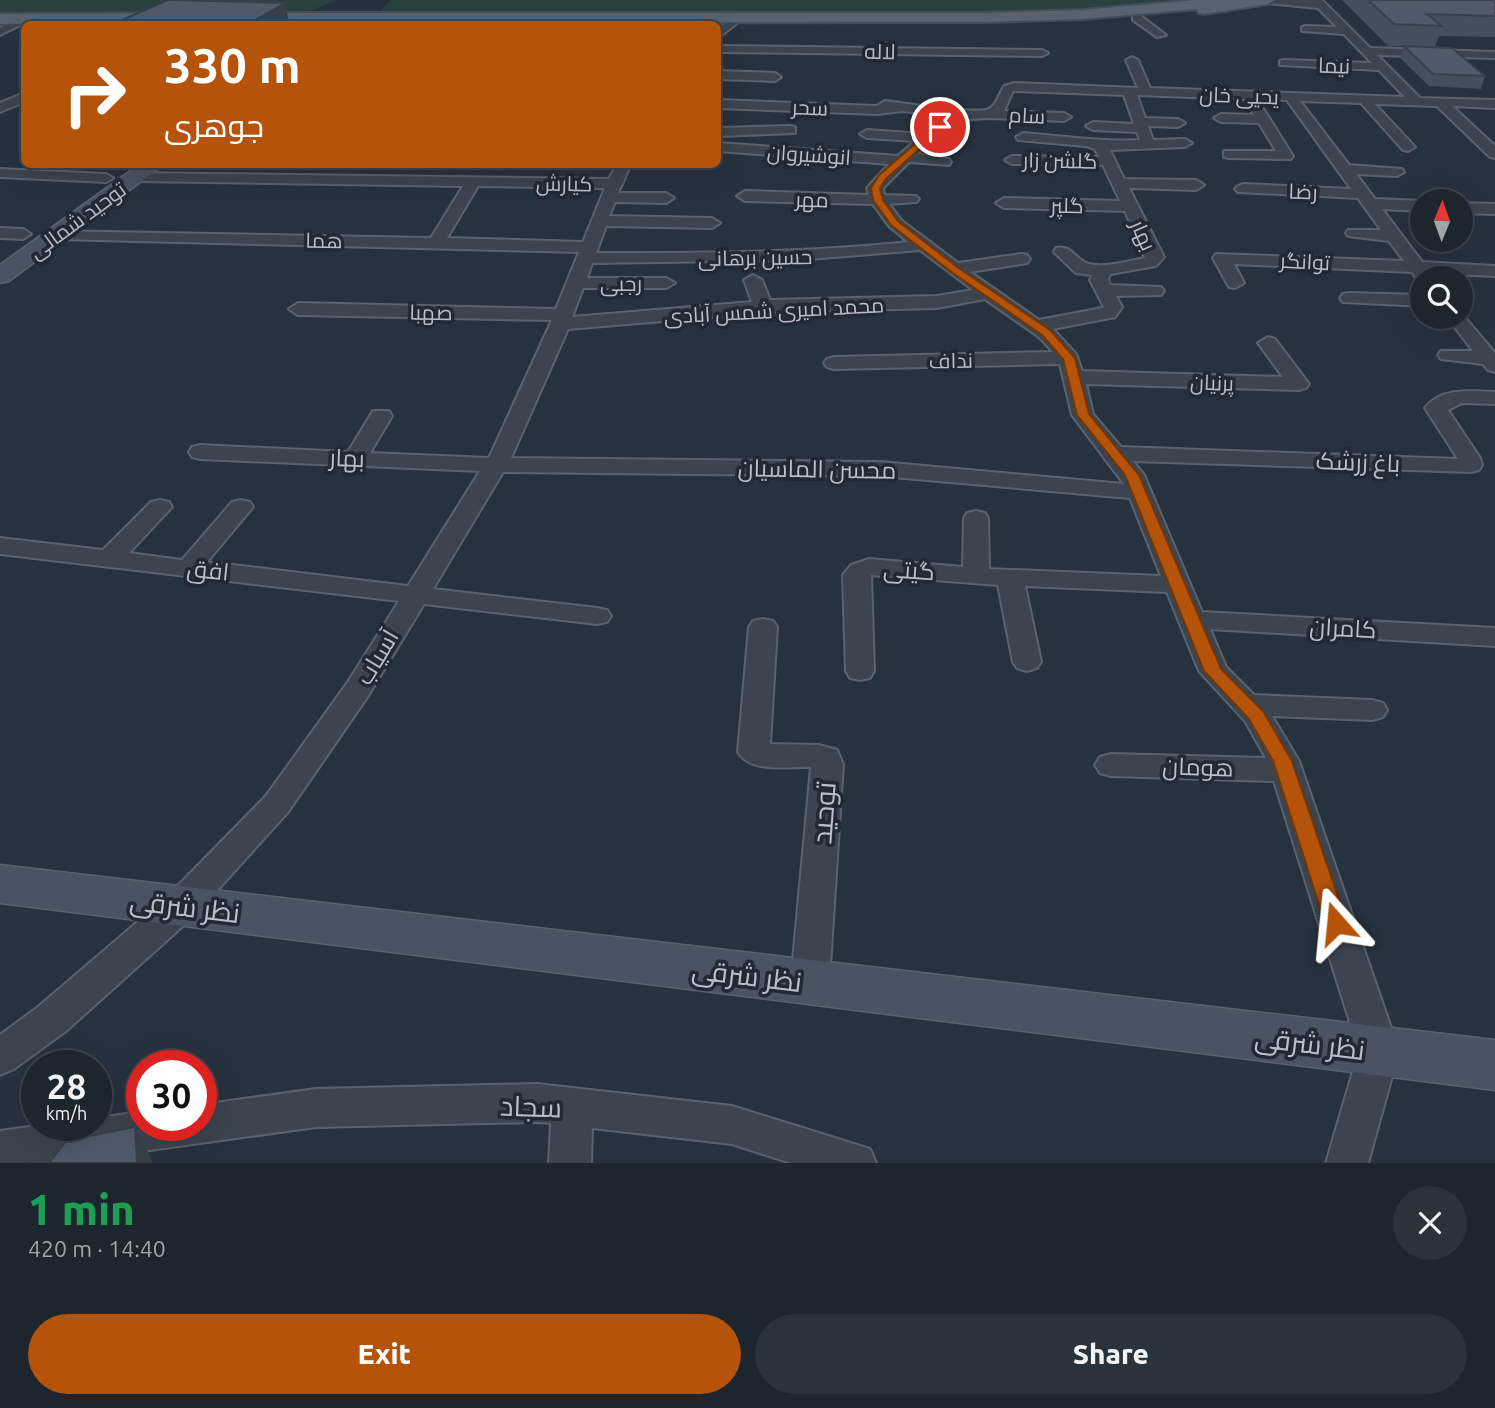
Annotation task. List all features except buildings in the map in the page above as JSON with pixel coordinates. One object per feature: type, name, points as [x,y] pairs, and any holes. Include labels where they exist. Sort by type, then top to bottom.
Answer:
[{"type":"main road","points":[[265,21],[324,13],[354,0]]},
{"type":"main road","points":[[532,21],[1098,16],[1230,0]]},
{"type":"main road","points":[[721,24],[970,24],[1137,18],[1268,0]]},
{"type":"main road","points":[[341,21],[369,1],[379,14],[414,21]]},
{"type":"main road","points":[[148,21],[194,20]]},
{"type":"main road","points":[[219,20],[238,21]]},
{"type":"main road","name":"توحید شمالی","points":[[0,250],[79,196],[107,187],[139,169]]},
{"type":"main road","name":"توحید شمالی","points":[[0,276],[58,234],[107,187]]},
{"type":"main road","name":"نظر شرقی","points":[[0,884],[1495,1065]]},
{"type":"street","points":[[1268,0],[1320,2],[1417,102]]},
{"type":"street","points":[[1137,18],[1161,35]]},
{"type":"street","points":[[0,33],[10,24]]},
{"type":"street","points":[[721,32],[731,24]]},
{"type":"street","points":[[1306,29],[1348,31]]},
{"type":"street","name":"لاله","points":[[721,49],[1042,53]]},
{"type":"street","points":[[1368,51],[1495,55]]},
{"type":"street","points":[[1132,60],[1146,92]]},
{"type":"street","name":"نیما","points":[[1284,63],[1383,67]]},
{"type":"street","points":[[721,75],[775,77]]},
{"type":"street","points":[[1272,86],[1406,90]]},
{"type":"street","name":"یحیی خان","points":[[978,113],[998,110],[1008,89],[1014,87],[1047,88],[1137,115],[1146,92],[1464,104],[1491,108]]},
{"type":"street","points":[[1043,104],[1047,88]]},
{"type":"street","points":[[1229,154],[1286,156],[1249,96]]},
{"type":"street","points":[[1291,97],[1416,266]]},
{"type":"street","points":[[0,110],[21,99]]},
{"type":"street","name":"سحر","points":[[821,99],[978,113]]},
{"type":"street","points":[[1365,100],[1408,147]]},
{"type":"street","points":[[1441,103],[1495,154]]},
{"type":"street","name":"سحر","points":[[721,104],[877,110],[901,107]]},
{"type":"street","points":[[0,110],[21,113]]},
{"type":"street","points":[[978,113],[952,116],[875,188],[878,200],[895,223],[954,269],[1036,326],[1071,367],[1083,415],[1132,475],[1213,671],[1256,715],[1285,770],[1379,1051],[1347,1163]]},
{"type":"street","name":"سام","points":[[978,113],[1064,117]]},
{"type":"street","points":[[1137,115],[1185,143]]},
{"type":"street","points":[[1023,137],[1087,142],[1105,154],[1137,115]]},
{"type":"street","points":[[1093,126],[1137,115],[1178,123]]},
{"type":"street","points":[[1221,118],[1263,119]]},
{"type":"street","points":[[721,132],[789,130]]},
{"type":"street","points":[[867,134],[927,138]]},
{"type":"street","name":"انوشیروان","points":[[721,147],[944,162]]},
{"type":"street","name":"گلشن زار","points":[[1012,160],[1105,154]]},
{"type":"street","name":"بهار","points":[[1102,270],[1150,262],[1155,257],[1105,154]]},
{"type":"street","name":"آسیاب","points":[[0,1056],[52,1019],[181,906],[277,804],[358,689],[502,455],[622,168]]},
{"type":"street","name":"کیارش","points":[[139,169],[473,182],[612,190],[666,198]]},
{"type":"street","points":[[1344,169],[1397,172]]},
{"type":"street","points":[[0,173],[107,187]]},
{"type":"street","points":[[436,243],[473,182]]},
{"type":"street","points":[[1119,183],[1196,185]]},
{"type":"street","name":"رضا","points":[[1243,189],[1366,199]]},
{"type":"street","name":"مهر","points":[[745,197],[911,199]]},
{"type":"street","points":[[1366,199],[1410,204]]},
{"type":"street","name":"گلپر","points":[[1004,204],[1130,206]]},
{"type":"street","points":[[1474,208],[1495,209]]},
{"type":"street","points":[[600,221],[712,223]]},
{"type":"street","points":[[0,233],[23,234]]},
{"type":"street","points":[[1354,233],[1393,236]]},
{"type":"street","name":"هما","points":[[58,234],[436,243],[588,252]]},
{"type":"street","name":"حسین برهانی","points":[[588,252],[762,258],[854,253],[923,245]]},
{"type":"street","points":[[1036,326],[1108,313],[1114,306],[1099,279],[1102,270],[1082,269],[1062,252]]},
{"type":"street","name":"توانگر","points":[[1234,283],[1222,258],[1410,271]]},
{"type":"street","points":[[954,269],[1021,259]]},
{"type":"street","points":[[1473,271],[1495,271]]},
{"type":"street","points":[[753,280],[763,307]]},
{"type":"street","name":"رجبی","points":[[576,283],[666,283]]},
{"type":"street","points":[[1104,290],[1156,290]]},
{"type":"street","name":"محمد امیری شمس آبادی","points":[[561,319],[763,307],[937,302],[988,293]]},
{"type":"street","points":[[1349,298],[1410,300]]},
{"type":"street","name":"صهبا","points":[[298,309],[561,319]]},
{"type":"street","points":[[1465,329],[1492,363]]},
{"type":"street","points":[[1471,336],[1495,338]]},
{"type":"street","name":"پرنیان","points":[[1071,367],[1299,384],[1299,380],[1268,344]]},
{"type":"street","points":[[1448,355],[1492,363]]},
{"type":"street","name":"نداف","points":[[834,363],[1071,367]]},
{"type":"street","name":"باغ زرشک","points":[[1115,454],[1471,465],[1436,408],[1458,397],[1495,398]]},
{"type":"street","points":[[355,458],[381,416]]},
{"type":"street","name":"بهار","points":[[200,452],[494,465]]},
{"type":"street","name":"محسن الماسیان","points":[[494,465],[881,469],[1139,492]]},
{"type":"street","points":[[109,559],[160,507]]},
{"type":"street","points":[[189,568],[241,507]]},
{"type":"street","points":[[976,518],[976,576]]},
{"type":"street","name":"افق","points":[[0,546],[597,616]]},
{"type":"street","name":"گیتی","points":[[860,671],[856,575],[860,570],[869,567],[976,576],[1177,585]]},
{"type":"street","points":[[1010,577],[1027,662]]},
{"type":"street","name":"کامران","points":[[1192,620],[1495,637]]},
{"type":"street","name":"توحید","points":[[763,627],[754,752],[758,755],[826,758],[810,982]]},
{"type":"street","points":[[1246,705],[1371,710]]},
{"type":"street","name":"هومان","points":[[1111,765],[1285,770]]},
{"type":"street","name":"سجاد","points":[[217,1122],[316,1108],[537,1103],[732,1125],[855,1163]]},
{"type":"street","points":[[570,1163],[572,1107]]},
{"type":"street","points":[[0,1151],[126,1134]]},
{"type":"green space","points":[[0,0],[336,0],[314,10],[292,13],[0,14]]},
{"type":"green space","points":[[391,0],[1191,0],[1099,11],[1039,12],[380,11]]},
{"type":"route","points":[[940,127],[883,177],[875,188],[878,200],[895,223],[954,269],[1046,332],[1069,358],[1083,415],[1132,475],[1213,671],[1256,715],[1283,761],[1336,923]]}]
